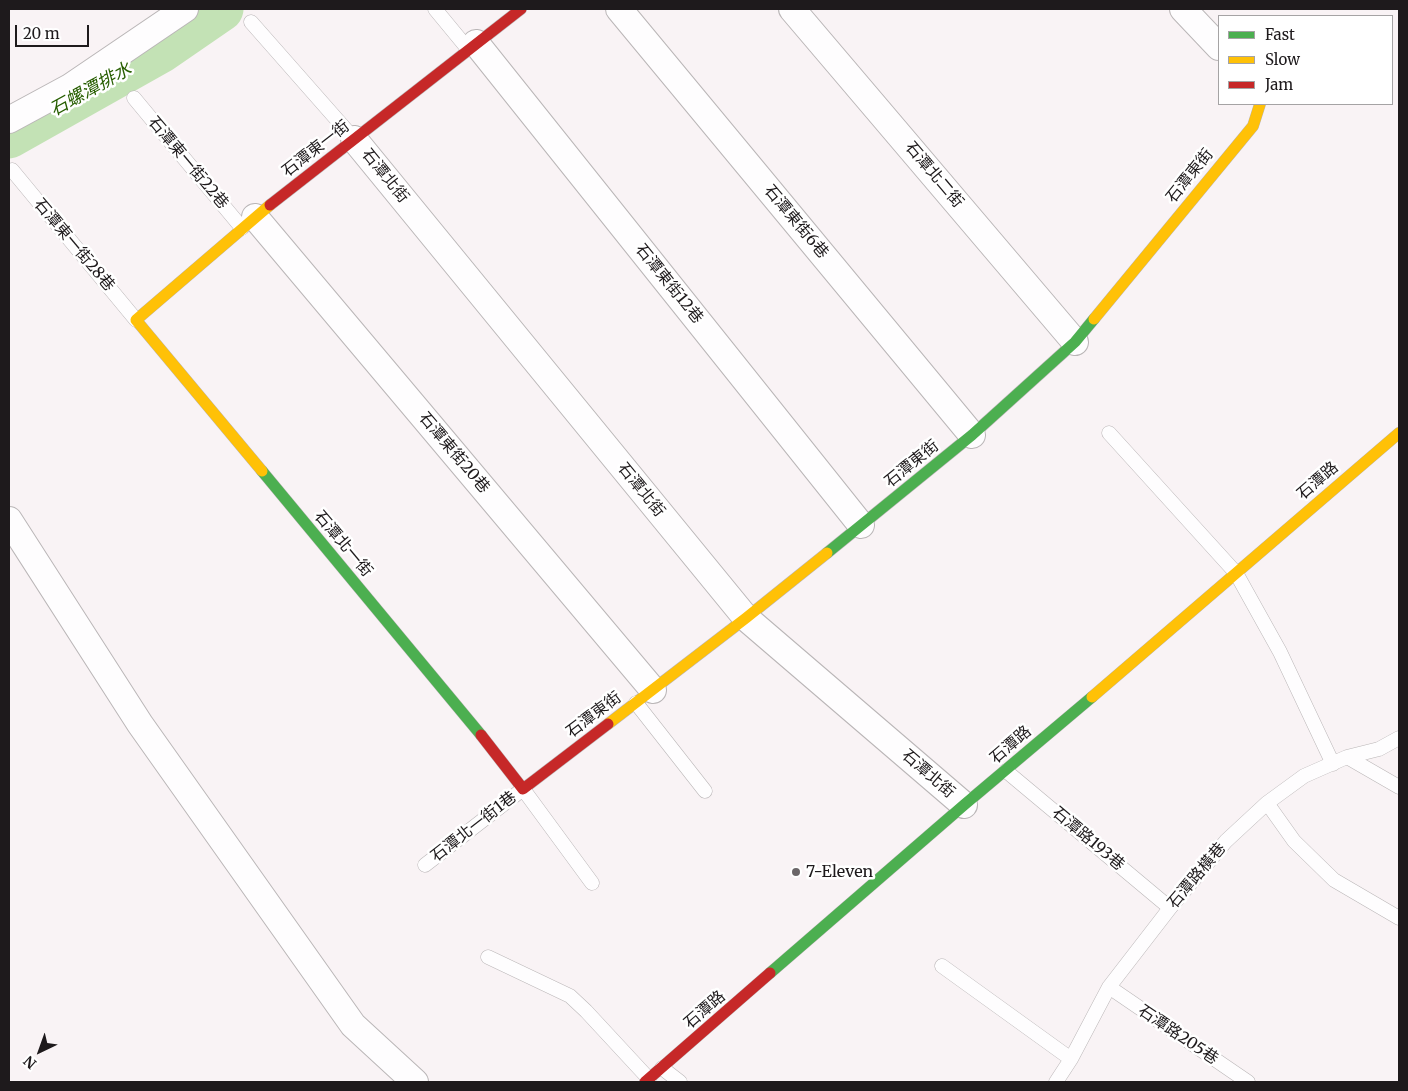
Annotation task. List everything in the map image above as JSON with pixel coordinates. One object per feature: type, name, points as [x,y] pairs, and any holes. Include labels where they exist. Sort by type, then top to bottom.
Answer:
[{"type":"street","points":[[9,120],[70,88],[184,9]]},
{"type":"street","name":"石潭東一街","points":[[136,320],[248,222],[520,9]]},
{"type":"street","name":"石潭東街6巷","points":[[619,9],[972,436]]},
{"type":"street","name":"石潭北二街","points":[[792,9],[1075,342]]},
{"type":"street","points":[[1183,9],[1218,46]]},
{"type":"street","name":"石潭東街12巷","points":[[472,46],[861,525]]},
{"type":"street","name":"石潭東街","points":[[523,789],[746,618],[972,436],[1075,342],[1253,126],[1260,105]]},
{"type":"street","name":"石潭北街","points":[[354,140],[746,618],[964,805]]},
{"type":"street","name":"石潭東街20巷","points":[[248,222],[645,696]]},
{"type":"street","name":"石潭北一街","points":[[136,320],[494,751],[523,789]]},
{"type":"street","name":"石潭路","points":[[647,1081],[964,805],[1399,433]]},
{"type":"street","points":[[9,520],[140,724],[353,1025],[415,1082]]},
{"type":"lane","points":[[436,9],[472,46]]},
{"type":"lane","points":[[251,22],[354,140]]},
{"type":"lane","name":"石潭東一街22巷","points":[[134,98],[248,222]]},
{"type":"lane","name":"石潭東一街28巷","points":[[12,170],[136,320]]},
{"type":"lane","points":[[1109,433],[1236,572],[1280,652],[1333,764]]},
{"type":"lane","points":[[645,696],[705,791]]},
{"type":"lane","name":"石潭路橫巷","points":[[1056,1082],[1071,1059],[1109,987],[1170,908],[1226,841],[1267,803],[1304,776],[1347,757],[1379,749],[1399,738]]},
{"type":"lane","points":[[1347,757],[1399,787]]},
{"type":"lane","name":"石潭路193巷","points":[[1006,771],[1170,908]]},
{"type":"lane","points":[[523,789],[592,883]]},
{"type":"lane","name":"石潭北一街1巷","points":[[425,865],[523,789]]},
{"type":"lane","points":[[1267,803],[1294,842],[1334,880],[1399,918]]},
{"type":"lane","points":[[488,957],[570,996],[586,1011],[647,1081]]},
{"type":"lane","points":[[942,966],[1071,1059]]},
{"type":"lane","name":"石潭路205巷","points":[[1109,987],[1248,1082]]},
{"type":"lane","points":[[662,1068],[680,1082]]},
{"type":"waterway","name":"石螺潭排水","points":[[9,136],[160,51],[221,9]]},
{"type":"traffic: fast","points":[[827,553],[972,435],[1075,342],[1094,319]]},
{"type":"traffic: fast","points":[[262,471],[481,735]]},
{"type":"traffic: fast","points":[[770,973],[1092,697]]},
{"type":"traffic: slow","points":[[1094,319],[1253,126],[1260,105]]},
{"type":"traffic: slow","points":[[262,471],[136,320],[270,205]]},
{"type":"traffic: slow","points":[[1092,697],[1399,433]]},
{"type":"traffic: slow","points":[[608,724],[827,553]]},
{"type":"traffic: jam","points":[[270,205],[521,9]]},
{"type":"traffic: jam","points":[[481,735],[523,789],[608,724]]},
{"type":"traffic: jam","points":[[645,1082],[770,973]]},
{"type":"place","name":"7-Eleven","points":[[796,872]]}]
